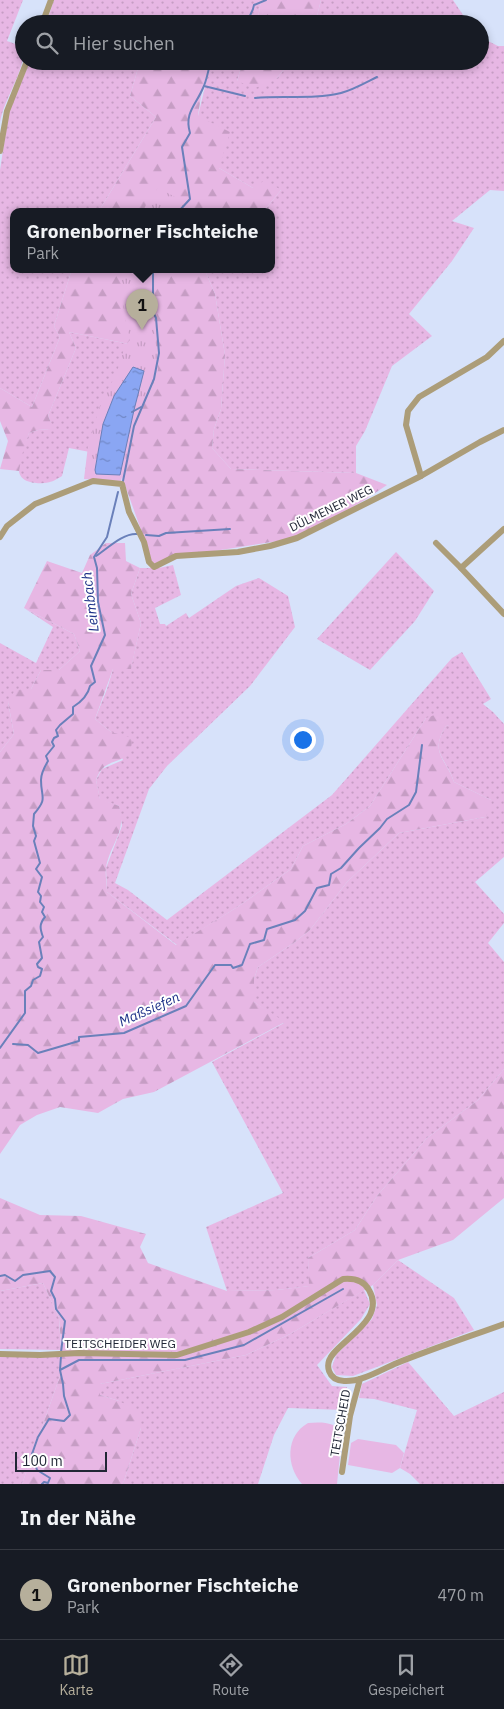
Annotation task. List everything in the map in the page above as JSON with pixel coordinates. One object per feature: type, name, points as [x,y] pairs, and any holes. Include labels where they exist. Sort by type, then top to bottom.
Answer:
[{"type":"street","points":[[45,15],[51,0]]},
{"type":"street","points":[[0,151],[6,111],[23,70]]},
{"type":"street","points":[[421,476],[406,425],[408,410],[419,398],[487,358],[504,340]]},
{"type":"street","name":"DÜLMENER WEG","points":[[0,537],[7,526],[35,504],[93,481],[122,484],[129,512],[144,542],[149,562],[154,567],[176,556],[238,552],[270,546],[297,538],[421,476],[504,430]]},
{"type":"street","points":[[461,568],[504,529]]},
{"type":"street","points":[[436,543],[504,614]]},
{"type":"street","name":"TEITSCHEIDER WEG","points":[[0,1354],[177,1355],[249,1332],[282,1318],[343,1278],[351,1278],[362,1282],[368,1288],[372,1296],[373,1307],[369,1317],[332,1355],[328,1364],[328,1372],[334,1378],[343,1381],[360,1379]]},
{"type":"street","points":[[360,1379],[397,1363],[504,1324]]},
{"type":"street","name":"TEITSCHEID","points":[[342,1472],[350,1416],[360,1379]]},
{"type":"green space","points":[[0,0],[23,0],[17,15],[15,15],[15,20],[7,41],[15,44],[15,70],[20,70],[2,112],[0,122]]},
{"type":"green space","points":[[54,0],[261,0],[258,15],[49,15]]},
{"type":"green space","points":[[261,0],[321,0],[317,15],[258,15]]},
{"type":"green space","points":[[321,0],[453,0],[463,15],[317,15]]},
{"type":"green space","points":[[489,42],[498,46],[504,46],[504,191],[490,190],[452,221],[474,228],[452,261],[409,314],[432,336],[392,366],[365,431],[356,446],[356,473],[231,469],[212,448],[214,429],[221,409],[225,355],[215,294],[206,273],[275,273],[275,208],[266,208],[281,190],[253,188],[219,168],[198,116],[209,70],[240,70],[237,81],[277,78],[284,70],[489,70]]},
{"type":"green space","points":[[26,70],[137,70],[130,96],[156,117],[101,208],[10,208],[10,273],[71,273],[54,326],[60,337],[32,407],[0,388],[0,170],[9,111]]},
{"type":"green space","points":[[137,70],[210,70],[205,80],[198,116],[230,132],[219,168],[253,188],[265,180],[281,190],[266,208],[101,208],[156,117],[130,96]]},
{"type":"green space","points":[[240,70],[284,70],[277,78],[255,88],[237,81]]},
{"type":"green space","points":[[158,188],[187,203],[182,208],[144,208],[150,197]]},
{"type":"green space","points":[[71,273],[206,273],[215,294],[225,355],[221,409],[214,429],[212,448],[231,469],[356,473],[387,485],[363,501],[297,538],[182,556],[158,566],[149,562],[145,541],[121,474],[139,346],[69,332],[76,348],[48,416],[53,427],[29,433],[19,471],[0,469],[8,441],[0,421],[0,388],[32,407],[60,337],[54,326]]},
{"type":"green space","points":[[122,273],[151,273],[149,283],[150,307],[154,320],[158,370],[151,391],[139,414],[121,481],[84,479],[88,446],[102,399],[116,375],[125,346],[130,340],[122,295]]},
{"type":"green space","points":[[69,332],[139,346],[95,453],[69,448],[62,476],[54,481],[32,483],[20,475],[21,457],[29,433],[50,429],[51,423],[48,416],[76,348]]},
{"type":"green space","points":[[106,543],[125,543],[126,561],[140,568],[131,594],[141,623],[131,669],[113,669],[95,719],[111,732],[132,738],[129,753],[125,757],[106,765],[96,780],[100,799],[119,806],[121,815],[121,824],[106,868],[107,892],[176,945],[239,906],[291,869],[303,846],[346,824],[370,806],[426,718],[440,713],[450,725],[446,726],[441,735],[439,749],[454,782],[491,800],[492,808],[485,817],[399,833],[347,882],[310,930],[258,967],[254,979],[254,1002],[285,1022],[154,1092],[123,1099],[98,1113],[60,1107],[37,1115],[20,1125],[0,1154],[0,752],[14,734],[8,702],[15,690],[31,689],[41,670],[59,670],[80,651],[74,634],[24,608],[47,561],[82,573],[90,555]]},
{"type":"green space","points":[[396,552],[434,591],[415,621],[370,670],[317,639]]},
{"type":"green space","points":[[173,565],[181,595],[155,608],[160,624],[165,624],[166,626],[186,613],[189,618],[236,586],[259,578],[288,596],[295,627],[250,686],[167,766],[149,789],[115,883],[128,890],[167,920],[332,795],[452,658],[462,652],[491,699],[483,704],[504,724],[504,857],[475,882],[504,914],[504,923],[488,943],[504,962],[504,1069],[478,1100],[427,1138],[377,1196],[355,1230],[308,1258],[310,1286],[277,1290],[227,1291],[206,1227],[283,1193],[212,1062],[284,1023],[254,1002],[254,979],[258,967],[310,930],[347,882],[399,833],[485,817],[491,800],[454,782],[439,749],[441,735],[446,726],[449,726],[426,718],[370,806],[346,824],[303,846],[291,869],[239,906],[177,945],[107,892],[106,868],[122,826],[119,806],[100,800],[96,780],[102,769],[123,760],[111,732],[95,719],[113,669],[131,668],[141,623],[131,594],[140,568],[159,568]]},
{"type":"green space","points":[[24,608],[74,634],[80,651],[59,670],[41,670],[31,689],[8,702],[14,734],[0,752],[0,643],[36,663],[53,627]]},
{"type":"green space","points":[[504,1069],[504,1198],[453,1240],[398,1260],[373,1285],[290,1334],[246,1355],[100,1384],[100,1395],[119,1401],[140,1412],[141,1428],[123,1484],[22,1484],[60,1376],[61,1343],[59,1318],[43,1283],[0,1291],[0,1198],[40,1215],[81,1216],[146,1234],[140,1247],[148,1263],[227,1291],[277,1290],[309,1286],[308,1258],[355,1230],[377,1196],[427,1138],[478,1100]]},
{"type":"green space","points":[[398,1260],[454,1298],[474,1330],[353,1376],[336,1375],[332,1367],[336,1355],[372,1319],[377,1305],[373,1285]]},
{"type":"green space","points":[[43,1283],[59,1318],[61,1350],[0,1349],[0,1291]]},
{"type":"green space","points":[[364,1290],[370,1304],[361,1319],[317,1365],[332,1386],[347,1387],[343,1410],[288,1408],[274,1435],[258,1484],[123,1484],[141,1428],[119,1401],[100,1395],[100,1384],[246,1355],[290,1334]]},
{"type":"green space","points":[[0,1357],[61,1357],[60,1376],[22,1484],[0,1484]]},
{"type":"green space","points":[[408,1362],[454,1416],[504,1392],[504,1484],[420,1484],[410,1474],[400,1468],[417,1410],[374,1399],[359,1398],[362,1384]]},
{"type":"green space","points":[[308,1423],[328,1423],[340,1430],[342,1435],[337,1484],[302,1484],[293,1469],[290,1452],[292,1443],[295,1435]]},
{"type":"green space","points":[[358,1439],[396,1445],[404,1453],[400,1468],[392,1473],[348,1465],[351,1443]]},
{"type":"water","points":[[133,367],[144,371],[120,475],[96,474],[95,470],[103,424],[114,396]]},
{"type":"waterway","name":"Leimbach","points":[[250,15],[254,5],[266,0]]},
{"type":"waterway","name":"Leimbach","points":[[182,208],[190,199],[182,147],[190,133],[190,114],[204,85],[208,70]]},
{"type":"waterway","points":[[255,98],[330,95],[350,90],[377,77]]},
{"type":"waterway","points":[[204,86],[245,96]]},
{"type":"waterway","name":"Leimbach","points":[[123,481],[134,426],[154,379],[159,353],[156,318],[153,312],[153,273]]},
{"type":"waterway","name":"Leimbach","points":[[132,412],[141,407]]},
{"type":"waterway","name":"Leimbach","points":[[0,1048],[25,1013],[25,991],[31,986],[33,980],[40,976],[42,969],[37,964],[42,958],[39,942],[43,937],[41,927],[45,917],[42,912],[44,907],[40,902],[41,896],[38,892],[42,877],[36,869],[40,863],[34,841],[36,836],[33,826],[34,814],[43,798],[41,778],[48,761],[46,756],[54,746],[52,742],[54,738],[58,736],[56,730],[73,714],[73,707],[84,698],[90,686],[95,682],[91,666],[105,635],[98,602],[97,568],[94,557],[107,537],[118,492]]},
{"type":"waterway","points":[[146,535],[159,536],[166,533],[230,529]]},
{"type":"waterway","points":[[96,556],[121,538],[137,534]]},
{"type":"waterway","name":"Maßsiefen","points":[[13,1044],[28,1045],[38,1053],[79,1041],[79,1037],[124,1033],[186,1006],[215,965],[231,965],[233,968],[242,965],[250,944],[264,940],[267,929],[295,920],[305,911],[317,888],[329,885],[331,874],[341,868],[387,819],[409,805],[416,792],[422,745]]},
{"type":"waterway","name":"Leimbach","points":[[0,1276],[5,1275],[15,1281],[23,1275],[50,1271],[55,1277],[51,1291],[55,1299],[56,1309],[65,1321],[61,1352]]},
{"type":"waterway","points":[[60,1370],[79,1360],[185,1360],[244,1345],[343,1289]]},
{"type":"waterway","name":"Leimbach","points":[[42,1484],[44,1482],[48,1483],[50,1478],[37,1470],[32,1454],[38,1437],[49,1419],[64,1421],[70,1415],[64,1396],[60,1370],[61,1356]]},
{"type":"place","name":"Gronenborner Fischteiche","points":[[142,330]]}]
